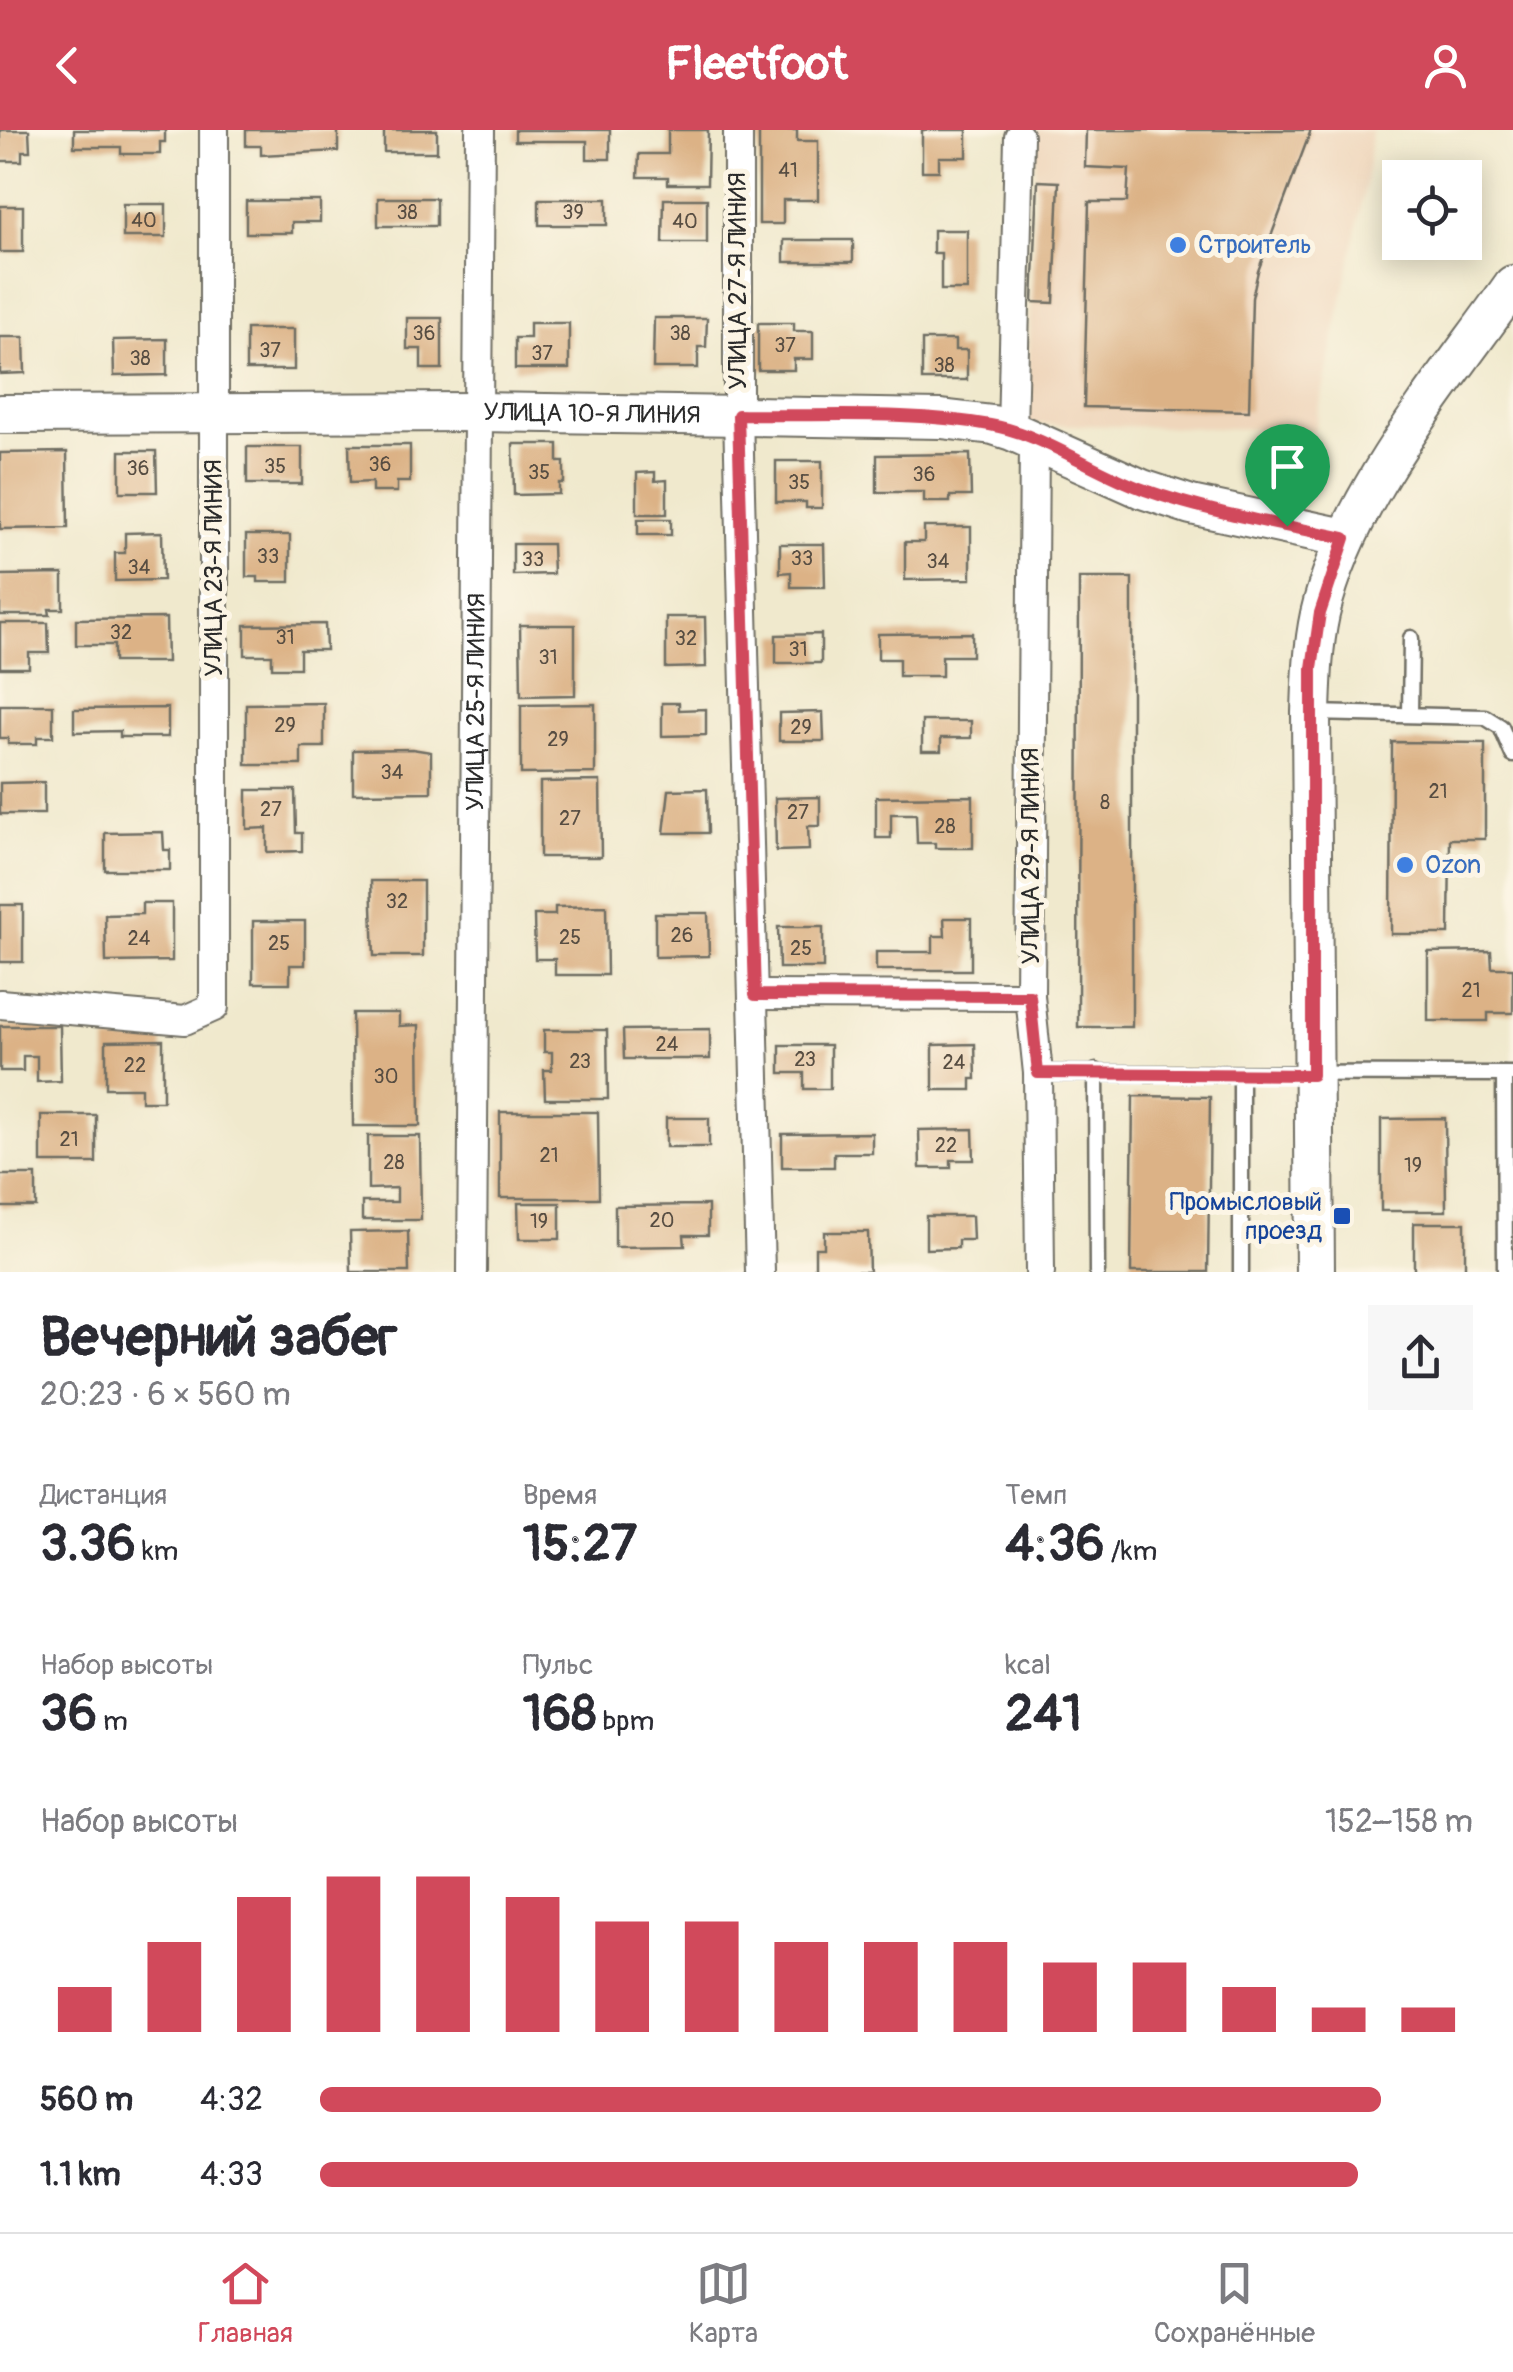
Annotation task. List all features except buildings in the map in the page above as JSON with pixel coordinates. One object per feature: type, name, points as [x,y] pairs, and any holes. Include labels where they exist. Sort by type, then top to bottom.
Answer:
[{"type":"street","name":"УЛИЦА 23-Я ЛИНИЯ","points":[[0,1004],[184,1020],[214,1007],[214,130]]},
{"type":"street","name":"УЛИЦА 25-Я ЛИНИЯ","points":[[472,1272],[480,130]]},
{"type":"street","name":"УЛИЦА 27-Я ЛИНИЯ","points":[[738,130],[738,415],[760,1272]]},
{"type":"street","name":"УЛИЦА 29-Я ЛИНИЯ","points":[[1018,134],[1030,996],[1038,1073],[1040,1272]]},
{"type":"street","points":[[1314,1272],[1311,713],[1312,668],[1320,613],[1345,538],[1382,472],[1513,286]]},
{"type":"street","name":"УЛИЦА 10-Я ЛИНИЯ","points":[[0,414],[480,412],[942,419],[993,425],[1023,435],[1142,489],[1191,505],[1345,538]]},
{"type":"street","points":[[755,995],[1030,996]]},
{"type":"lane","points":[[1410,714],[1411,638]]},
{"type":"lane","points":[[1311,713],[1485,716],[1501,727],[1513,755]]},
{"type":"lane","points":[[1096,1071],[1098,1272]]},
{"type":"lane","points":[[1038,1073],[1508,1074],[1505,1272]]},
{"type":"lane","points":[[1241,1075],[1241,1272]]},
{"type":"shaded area","points":[[1037,130],[1372,130],[1366,182],[1315,430],[1027,424]]},
{"type":"place","name":"Строитель","points":[[1178,245]]},
{"type":"place","name":"Ozon","points":[[1405,865]]},
{"type":"place","name":"Промысловый проезд","points":[[1342,1216]]},
{"type":"route","points":[[738,415],[942,419],[993,425],[1034,439],[1142,489],[1191,505],[1287,526],[1345,538],[1320,613],[1312,668],[1312,1075],[1038,1073],[1030,996],[755,995],[738,415]]}]
